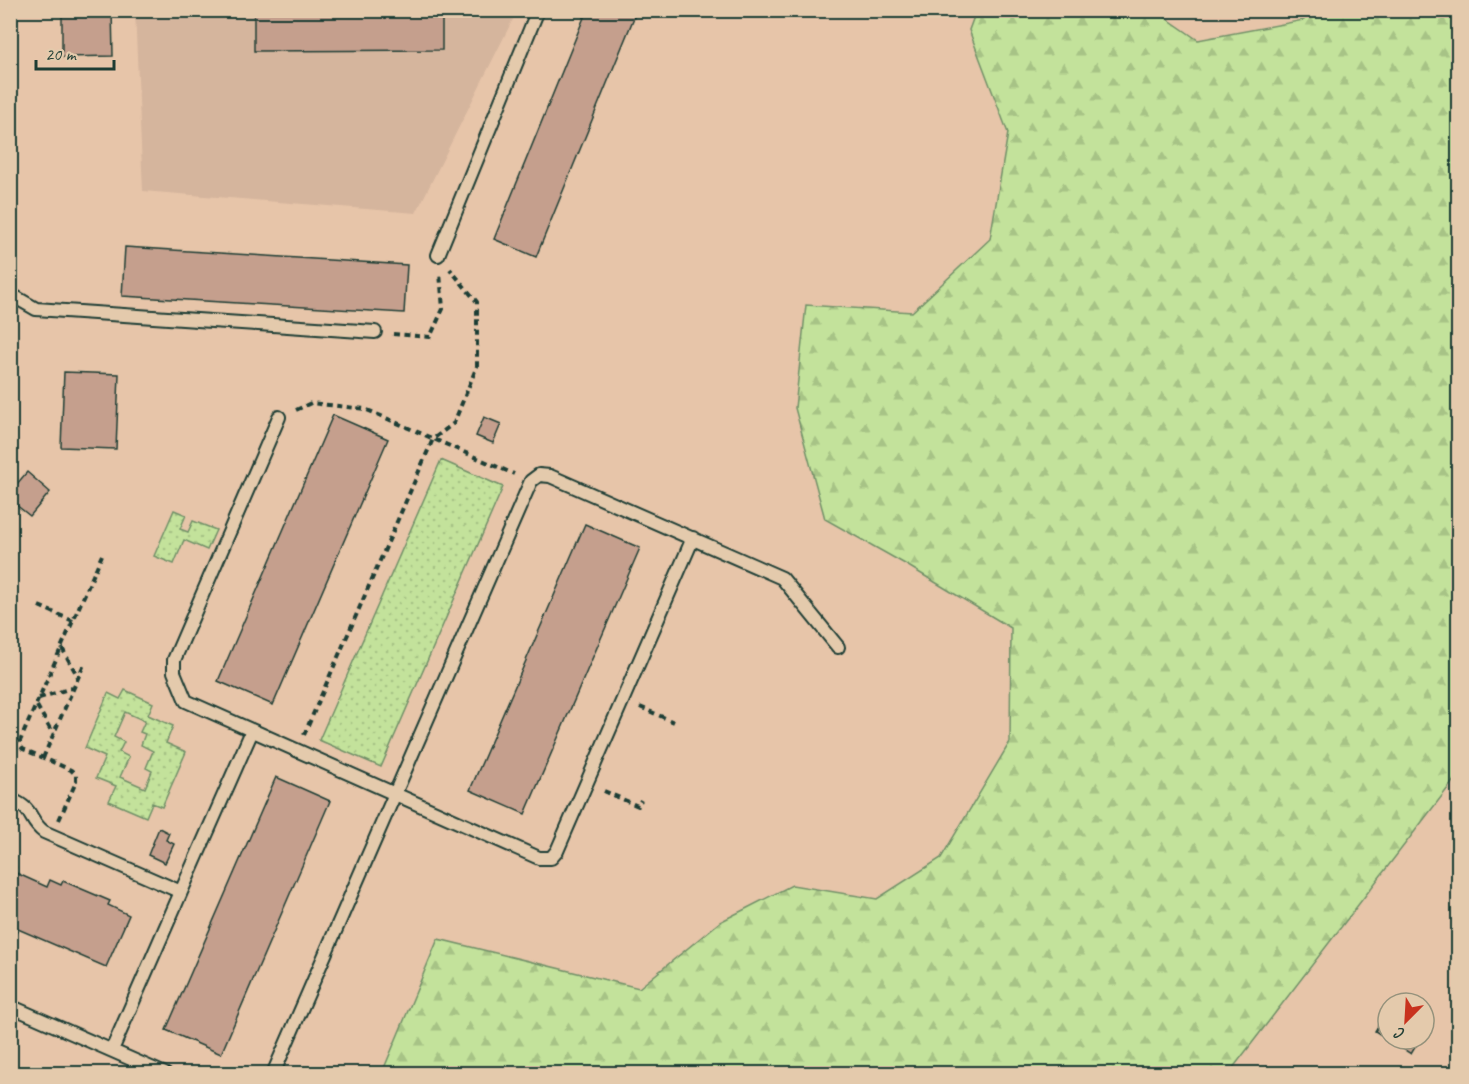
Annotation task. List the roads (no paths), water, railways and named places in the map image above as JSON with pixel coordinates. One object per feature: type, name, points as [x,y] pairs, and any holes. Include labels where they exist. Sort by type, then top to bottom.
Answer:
[{"type":"lane","points":[[438,255],[538,10]]},
{"type":"lane","points":[[10,294],[36,309],[375,332]]},
{"type":"lane","points":[[279,417],[173,667],[186,701],[539,858],[551,858],[557,851],[693,538]]},
{"type":"lane","points":[[273,1074],[531,481],[538,475],[549,476],[782,578],[838,647]]},
{"type":"lane","points":[[112,1050],[252,731]]},
{"type":"lane","points":[[10,799],[27,808],[38,828],[181,892]]},
{"type":"lane","points":[[10,1006],[165,1074]]}]
